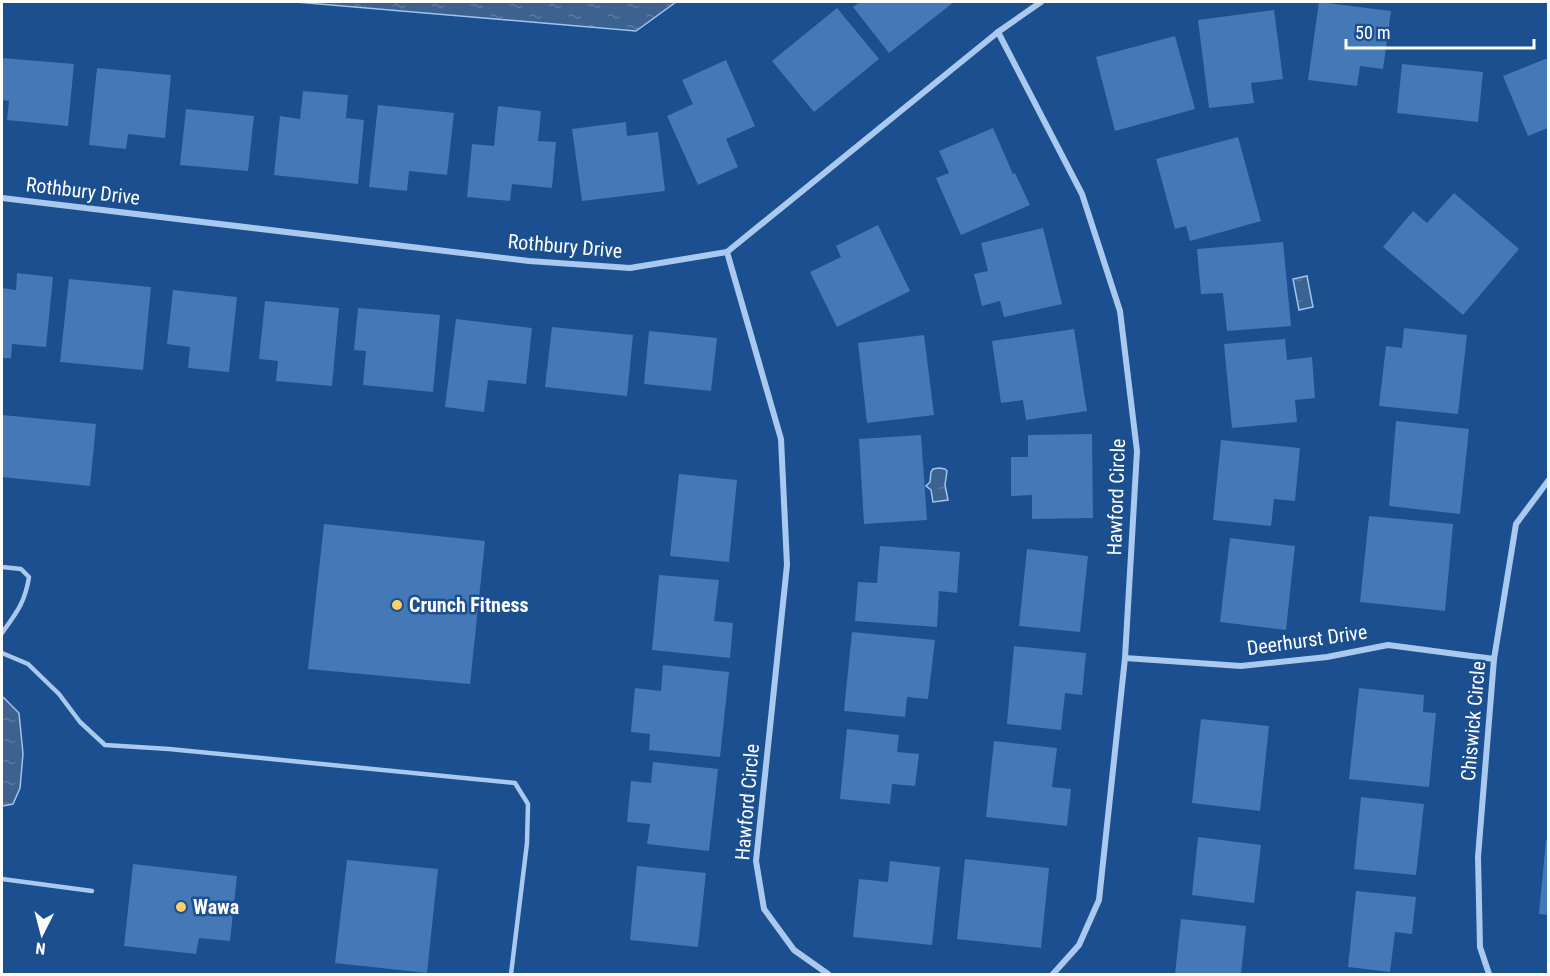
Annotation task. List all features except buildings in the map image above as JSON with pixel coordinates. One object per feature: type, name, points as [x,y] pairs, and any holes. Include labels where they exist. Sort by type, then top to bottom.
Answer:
[{"type":"street","name":"Rothbury Drive","points":[[2,198],[529,261],[630,268],[727,252],[998,32],[1041,2]]},
{"type":"street","name":"Hawford Circle","points":[[998,32],[1082,194],[1120,311],[1137,452],[1125,658],[1099,900],[1079,945],[1053,975]]},
{"type":"street","name":"Hawford Circle","points":[[727,252],[781,439],[787,566],[756,861],[764,909],[794,950],[828,975]]},
{"type":"street","name":"Chiswick Circle","points":[[1489,975],[1480,946],[1478,857],[1494,658],[1516,524],[1548,481]]},
{"type":"street","name":"Deerhurst Drive","points":[[1125,658],[1241,666],[1327,657],[1388,645],[1494,658]]},
{"type":"lane","points":[[2,567],[21,569],[29,577],[22,605],[2,633]]},
{"type":"lane","points":[[2,653],[28,664],[58,694],[80,722],[105,745],[170,749],[515,783],[528,804],[526,843],[511,975]]},
{"type":"lane","points":[[2,879],[92,891]]},
{"type":"water","points":[[296,2],[676,2],[636,31]]},
{"type":"water","points":[[1307,276],[1313,307],[1299,310],[1293,279]]},
{"type":"water","points":[[939,468],[947,471],[945,485],[948,500],[933,502],[931,490],[926,486],[930,482],[933,469]]},
{"type":"water","points":[[2,696],[19,713],[23,754],[20,788],[13,804],[2,806]]},
{"type":"place","name":"Crunch Fitness","points":[[397,605]]},
{"type":"place","name":"Wawa","points":[[181,907]]}]
